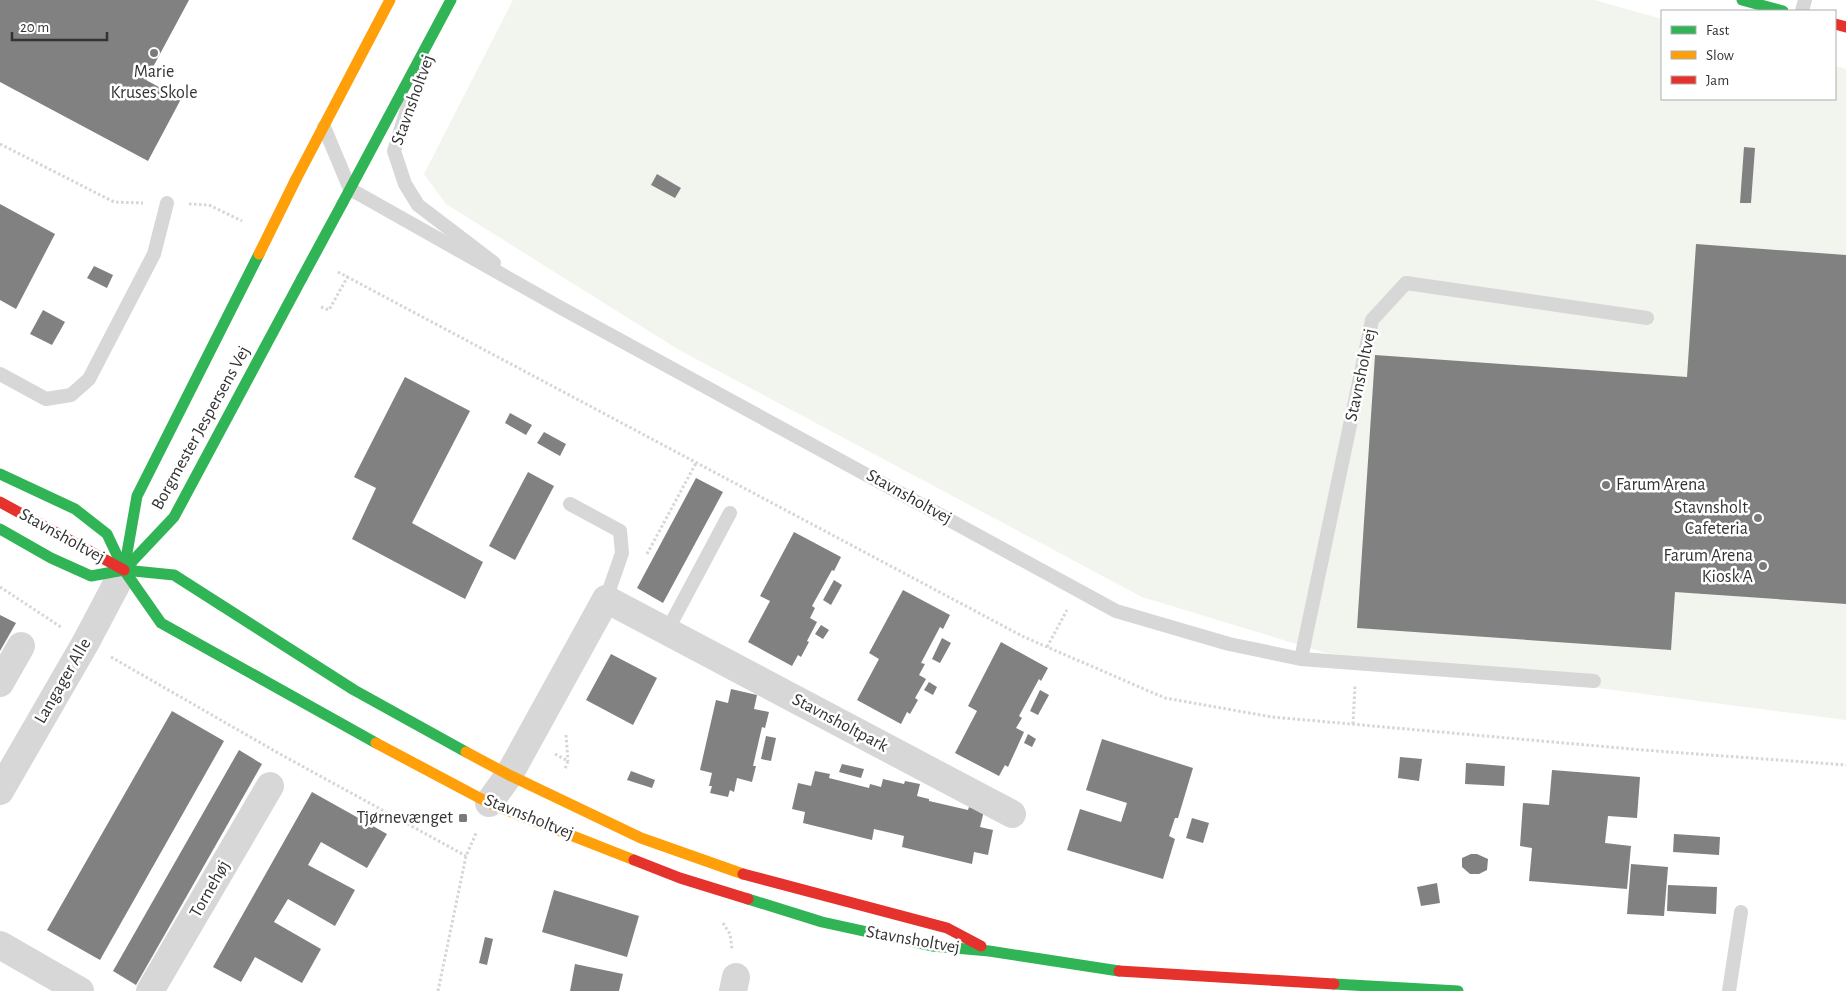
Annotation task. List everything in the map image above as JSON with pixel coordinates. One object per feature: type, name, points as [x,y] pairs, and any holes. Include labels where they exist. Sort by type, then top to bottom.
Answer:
[{"type":"street","name":"Borgmester Jespersens Vej","points":[[124,570],[136,496],[323,126],[390,0]]},
{"type":"street","name":"Borgmester Jespersens Vej","points":[[124,570],[174,517],[451,0]]},
{"type":"street","points":[[1742,0],[1779,10]]},
{"type":"street","name":"Stavnsholtvej","points":[[0,474],[82,514],[107,534],[124,570],[161,623],[337,722],[490,803],[680,878],[745,900],[822,922],[932,946],[989,951],[1119,971],[1458,991]]},
{"type":"street","name":"Stavnsholtvej","points":[[0,502],[124,570]]},
{"type":"street","name":"Stavnsholtvej","points":[[0,529],[51,558],[91,576],[124,570],[174,575],[354,690],[509,775],[651,842],[761,881],[947,928],[989,951]]},
{"type":"street","name":"Langager Alle","points":[[0,791],[86,642],[124,570]]},
{"type":"street","points":[[490,803],[509,775],[606,599]]},
{"type":"street","name":"Stavnsholtpark","points":[[606,599],[1012,814]]},
{"type":"street","points":[[0,683],[21,646]]},
{"type":"street","name":"Tornehøj","points":[[150,991],[270,786]]},
{"type":"street","points":[[0,945],[80,991]]},
{"type":"lane","name":"Stavnsholtvej","points":[[451,0],[403,118],[394,151],[405,184],[418,205],[533,292]]},
{"type":"lane","points":[[323,126],[350,189]]},
{"type":"lane","name":"Stavnsholtvej","points":[[350,189],[533,292],[1116,611],[1229,644],[1301,659],[1594,681]]},
{"type":"lane","points":[[0,374],[46,399],[71,395],[89,379],[154,254],[167,204]]},
{"type":"lane","name":"Stavnsholtvej","points":[[1301,659],[1372,320],[1406,283],[1647,318]]},
{"type":"lane","points":[[570,504],[620,531],[622,553],[606,599]]},
{"type":"lane","points":[[667,631],[730,513]]},
{"type":"lane","points":[[1729,991],[1741,912]]},
{"type":"path","points":[[0,144],[114,202],[209,205],[238,219]]},
{"type":"path","points":[[329,310],[348,276]]},
{"type":"path","points":[[646,555],[696,463]]},
{"type":"path","points":[[0,587],[86,642],[280,754],[466,856],[438,991]]},
{"type":"path","points":[[1046,647],[1077,590]]},
{"type":"path","points":[[1353,724],[1357,663]]},
{"type":"path","points":[[564,729],[568,742],[568,761]]},
{"type":"path","points":[[1739,757],[1846,765]]},
{"type":"shaded area","points":[[513,0],[1595,0],[1661,19],[1661,100],[1836,100],[1836,66],[1846,69],[1846,720],[1326,653],[1142,597],[679,350],[446,204],[424,174]]},
{"type":"building","points":[[0,0],[189,0],[146,80],[181,99],[148,161],[0,82]]},
{"type":"building","points":[[1744,147],[1755,148],[1751,203],[1740,203]]},
{"type":"building","points":[[657,174],[681,188],[675,198],[651,185]]},
{"type":"building","points":[[0,204],[55,234],[16,309],[0,300]]},
{"type":"building","name":"Farum Arena","points":[[1696,244],[1846,255],[1846,604],[1675,592],[1671,650],[1357,628],[1375,355],[1687,377]]},
{"type":"building","points":[[94,266],[113,275],[107,288],[87,278]]},
{"type":"building","points":[[43,310],[65,322],[52,345],[30,334]]},
{"type":"building","points":[[405,377],[470,411],[412,523],[483,562],[465,599],[352,539],[376,488],[354,477]]},
{"type":"building","points":[[510,413],[532,425],[526,435],[505,423]]},
{"type":"building","points":[[544,432],[566,444],[560,456],[537,443]]},
{"type":"building","points":[[528,472],[554,486],[515,560],[489,546]]},
{"type":"building","points":[[696,478],[723,492],[663,603],[637,588]]},
{"type":"building","points":[[794,532],[841,557],[812,606],[815,608],[810,618],[817,622],[801,657],[798,655],[792,666],[748,642],[770,601],[760,596]]},
{"type":"building","points":[[834,580],[842,585],[831,605],[823,600]]},
{"type":"building","points":[[903,590],[950,615],[943,629],[940,627],[921,663],[925,664],[919,675],[926,679],[915,698],[918,700],[910,714],[907,712],[901,724],[857,700],[879,659],[869,653]]},
{"type":"building","points":[[0,615],[16,623],[0,651]]},
{"type":"building","points":[[821,625],[829,630],[823,639],[815,634]]},
{"type":"building","points":[[942,638],[951,643],[940,663],[932,659]]},
{"type":"building","points":[[1001,642],[1048,668],[1041,681],[1039,679],[1019,716],[1022,718],[1016,728],[1024,732],[1008,767],[1005,765],[999,776],[955,753],[977,711],[968,706]]},
{"type":"building","points":[[611,654],[657,678],[633,725],[586,700]]},
{"type":"building","points":[[929,682],[937,687],[933,695],[924,690]]},
{"type":"building","points":[[731,689],[757,695],[754,709],[769,712],[765,728],[762,727],[753,766],[756,766],[752,782],[737,778],[734,792],[730,790],[728,797],[710,793],[712,786],[709,786],[712,773],[700,770],[716,700],[728,703]]},
{"type":"building","points":[[1040,690],[1049,695],[1038,715],[1030,711]]},
{"type":"building","points":[[172,711],[224,741],[100,960],[47,930]]},
{"type":"building","points":[[1028,734],[1036,739],[1032,747],[1024,743]]},
{"type":"building","points":[[766,736],[776,738],[771,761],[761,759]]},
{"type":"building","points":[[1102,739],[1193,768],[1178,818],[1175,818],[1169,836],[1175,839],[1163,879],[1067,850],[1080,809],[1121,822],[1127,803],[1086,790]]},
{"type":"building","points":[[239,750],[262,764],[136,985],[113,971]]},
{"type":"building","points":[[1400,757],[1422,759],[1419,781],[1398,778]]},
{"type":"building","points":[[1466,763],[1505,766],[1504,786],[1465,784]]},
{"type":"building","points":[[842,764],[864,769],[861,778],[839,772]]},
{"type":"building","points":[[1552,770],[1640,777],[1637,818],[1608,816],[1605,843],[1631,846],[1627,889],[1529,881],[1532,848],[1520,846],[1523,803],[1549,805]]},
{"type":"building","points":[[631,771],[655,780],[652,788],[627,780]]},
{"type":"building","points":[[815,771],[830,774],[829,778],[869,788],[870,784],[881,787],[883,779],[904,784],[905,781],[920,784],[917,796],[929,799],[929,801],[968,810],[969,807],[984,811],[980,827],[993,830],[988,855],[974,852],[972,864],[902,847],[904,836],[874,829],[872,840],[803,823],[805,812],[792,809],[798,783],[811,786]]},
{"type":"building","points":[[312,792],[387,834],[367,868],[321,842],[308,865],[355,890],[335,926],[288,899],[274,922],[321,949],[302,983],[255,957],[241,982],[213,967]]},
{"type":"building","points":[[1192,818],[1209,823],[1203,843],[1186,838]]},
{"type":"building","points":[[1674,834],[1720,837],[1719,855],[1673,852]]},
{"type":"building","points":[[1471,854],[1477,854],[1488,859],[1487,870],[1479,874],[1470,874],[1462,867],[1462,858]]},
{"type":"building","points":[[1631,864],[1668,867],[1664,916],[1627,914]]},
{"type":"building","points":[[1437,883],[1440,903],[1421,906],[1417,887]]},
{"type":"building","points":[[1668,885],[1717,887],[1716,914],[1667,911]]},
{"type":"building","points":[[554,890],[639,916],[627,957],[542,932]]},
{"type":"building","points":[[485,937],[493,939],[487,965],[479,963]]},
{"type":"building","points":[[575,964],[623,974],[619,991],[570,991]]},
{"type":"traffic: fast","points":[[342,204],[451,0]]},
{"type":"traffic: fast","points":[[1742,0],[1779,10]]},
{"type":"traffic: fast","points":[[302,278],[342,204]]},
{"type":"traffic: fast","points":[[124,570],[137,496],[259,254]]},
{"type":"traffic: fast","points":[[124,570],[174,517],[302,278]]},
{"type":"traffic: fast","points":[[0,474],[75,509],[107,534],[124,570],[161,623],[376,743]]},
{"type":"traffic: fast","points":[[0,529],[51,558],[91,576],[124,570],[174,575],[354,690],[466,752]]},
{"type":"traffic: fast","points":[[748,899],[822,922],[932,946],[989,951],[1119,971]]},
{"type":"traffic: fast","points":[[1334,984],[1458,991]]},
{"type":"traffic: slow","points":[[296,179],[390,0]]},
{"type":"traffic: slow","points":[[259,254],[296,179]]},
{"type":"traffic: slow","points":[[376,743],[489,803],[634,860]]},
{"type":"traffic: slow","points":[[466,752],[509,775],[641,838],[743,874]]},
{"type":"traffic: jam","points":[[1836,24],[1846,27]]},
{"type":"traffic: jam","points":[[0,502],[124,570]]},
{"type":"traffic: jam","points":[[634,860],[680,878],[748,899]]},
{"type":"traffic: jam","points":[[743,874],[947,928],[981,946]]},
{"type":"traffic: jam","points":[[1119,971],[1334,984]]},
{"type":"place","name":"Marie Kruses Skole","points":[[154,53]]},
{"type":"place","name":"Farum Arena","points":[[1606,485]]},
{"type":"place","name":"Stavnsholt Cafeteria","points":[[1758,518]]},
{"type":"place","name":"Farum Arena Kiosk A","points":[[1763,566]]},
{"type":"place","name":"Tjørnevænget","points":[[463,818]]}]
